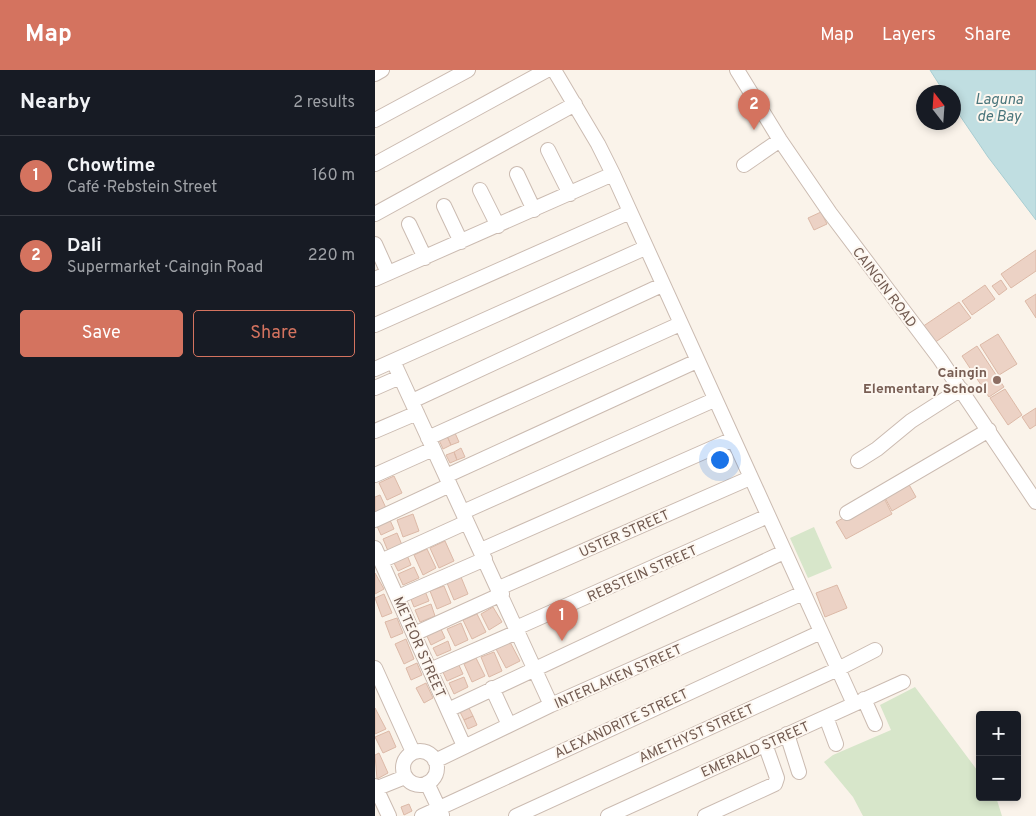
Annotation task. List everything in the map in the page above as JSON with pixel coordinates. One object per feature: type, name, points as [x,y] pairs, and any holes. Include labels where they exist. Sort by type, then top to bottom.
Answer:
[{"type":"street","points":[[375,74],[382,70]]},
{"type":"street","points":[[375,120],[468,70]]},
{"type":"street","points":[[375,164],[547,70]]},
{"type":"street","points":[[554,70],[613,174],[662,286],[838,669],[875,724]]},
{"type":"street","name":"CAINGIN ROAD","points":[[737,70],[780,140],[830,213],[961,389],[1036,502]]},
{"type":"street","points":[[375,214],[575,104]]},
{"type":"street","points":[[744,165],[780,140]]},
{"type":"street","points":[[548,150],[570,194]]},
{"type":"street","points":[[517,174],[534,210]]},
{"type":"street","points":[[375,279],[613,174]]},
{"type":"street","points":[[480,190],[498,226]]},
{"type":"street","points":[[444,206],[461,242]]},
{"type":"street","points":[[375,325],[630,212]]},
{"type":"street","points":[[409,224],[425,258]]},
{"type":"street","points":[[375,244],[388,273]]},
{"type":"street","points":[[375,369],[645,248]]},
{"type":"street","points":[[375,431],[414,407],[662,286]]},
{"type":"street","points":[[375,475],[431,443],[680,324]]},
{"type":"street","points":[[393,361],[551,705]]},
{"type":"street","points":[[375,520],[448,480],[697,361]]},
{"type":"street","points":[[375,388],[400,377]]},
{"type":"street","points":[[858,461],[877,449],[911,421],[961,389]]},
{"type":"street","points":[[381,561],[465,517],[714,400]]},
{"type":"street","points":[[847,513],[989,430]]},
{"type":"street","points":[[398,597],[483,554],[733,439]]},
{"type":"street","name":"USTER STREET","points":[[414,634],[500,591],[750,478]]},
{"type":"street","name":"REBSTEIN STREET","points":[[430,670],[768,516]]},
{"type":"street","name":"METEOR STREET","points":[[375,548],[465,746]]},
{"type":"street","points":[[448,710],[784,552]]},
{"type":"street","name":"INTERLAKEN STREET","points":[[435,761],[551,705],[803,593]]},
{"type":"street","name":"ALEXANDRITE STREET","points":[[421,816],[441,812],[821,632]]},
{"type":"street","name":"AMETHYST STREET","points":[[516,816],[838,669],[875,650]]},
{"type":"street","points":[[375,668],[413,752]]},
{"type":"street","name":"EMERALD STREET","points":[[608,816],[903,682]]},
{"type":"street","points":[[492,688],[509,725]]},
{"type":"street","points":[[826,716],[835,744]]},
{"type":"street","points":[[787,734],[799,772]]},
{"type":"street","points":[[705,816],[775,784],[777,778],[765,744]]},
{"type":"street","points":[[413,752],[426,752],[435,761],[435,776],[427,783],[415,784],[405,777],[403,766],[408,756],[413,752]]},
{"type":"street","points":[[389,816],[375,788],[405,777]]},
{"type":"street","points":[[427,783],[441,812]]},
{"type":"green space","points":[[814,527],[832,568],[808,578],[790,538]]},
{"type":"green space","points":[[915,687],[976,769],[976,801],[997,801],[1002,816],[863,816],[853,797],[824,762],[833,755],[891,730],[880,705]]},
{"type":"water","name":"Laguna de Bay","points":[[930,70],[1036,70],[1036,220],[988,157],[961,117],[961,85],[940,85]]},
{"type":"building","points":[[821,212],[827,224],[814,230],[808,218]]},
{"type":"building","points":[[1036,250],[1036,271],[1011,288],[1001,274]]},
{"type":"building","points":[[1001,280],[1007,289],[999,295],[992,286]]},
{"type":"building","points":[[985,285],[995,299],[972,315],[962,301]]},
{"type":"building","points":[[1036,294],[1036,318],[1025,301]]},
{"type":"building","points":[[959,302],[971,318],[934,343],[922,327]]},
{"type":"building","points":[[998,334],[1017,364],[999,375],[980,345]]},
{"type":"building","points":[[977,346],[1004,387],[989,397],[962,356]]},
{"type":"building","points":[[1005,389],[1022,415],[1008,425],[990,398]]},
{"type":"building","points":[[1036,408],[1036,425],[1030,429],[1022,417]]},
{"type":"building","points":[[455,433],[459,442],[451,445],[447,436]]},
{"type":"building","points":[[447,436],[451,445],[443,449],[439,440]]},
{"type":"building","points":[[461,448],[465,457],[457,460],[454,452]]},
{"type":"building","points":[[454,452],[457,460],[450,463],[446,455]]},
{"type":"building","points":[[394,476],[402,493],[387,500],[379,483]]},
{"type":"building","points":[[907,481],[916,497],[892,511],[883,494]]},
{"type":"building","points":[[380,495],[386,508],[375,513],[375,497]]},
{"type":"building","points":[[883,496],[892,514],[846,539],[836,522]]},
{"type":"building","points":[[413,514],[419,531],[403,537],[397,520]]},
{"type":"building","points":[[389,518],[394,529],[381,535],[376,524]]},
{"type":"building","points":[[397,533],[402,545],[388,551],[383,539]]},
{"type":"building","points":[[445,541],[454,561],[439,568],[430,548]]},
{"type":"building","points":[[427,549],[436,568],[423,575],[414,555]]},
{"type":"building","points":[[407,555],[411,565],[398,571],[393,561]]},
{"type":"building","points":[[414,567],[419,578],[403,585],[398,574]]},
{"type":"building","points":[[375,573],[384,589],[375,594]]},
{"type":"building","points":[[461,577],[468,594],[454,600],[447,583]]},
{"type":"building","points":[[837,585],[847,608],[825,617],[816,593]]},
{"type":"building","points":[[444,586],[451,603],[437,609],[430,591]]},
{"type":"building","points":[[425,591],[429,601],[414,607],[410,597]]},
{"type":"building","points":[[384,594],[392,613],[382,617],[375,598]]},
{"type":"building","points":[[431,604],[435,616],[420,622],[415,610]]},
{"type":"building","points":[[493,607],[502,622],[489,630],[481,614]]},
{"type":"building","points":[[477,614],[486,632],[472,639],[463,620]]},
{"type":"building","points":[[397,618],[403,633],[391,638],[385,622]]},
{"type":"building","points":[[461,623],[468,640],[455,646],[447,629]]},
{"type":"building","points":[[440,627],[445,638],[431,645],[426,634]]},
{"type":"building","points":[[406,639],[414,659],[404,664],[395,644]]},
{"type":"building","points":[[448,641],[451,650],[437,656],[433,648]]},
{"type":"building","points":[[510,642],[520,661],[506,668],[496,649]]},
{"type":"building","points":[[494,652],[502,671],[489,677],[481,657]]},
{"type":"building","points":[[476,658],[485,676],[472,682],[464,664]]},
{"type":"building","points":[[417,663],[422,675],[411,680],[406,668]]},
{"type":"building","points":[[458,663],[463,674],[447,681],[442,670]]},
{"type":"building","points":[[464,677],[468,687],[454,694],[449,683]]},
{"type":"building","points":[[426,683],[433,698],[424,703],[416,688]]},
{"type":"building","points":[[375,708],[386,729],[375,734]]},
{"type":"building","points":[[469,708],[473,716],[464,720],[460,712]]},
{"type":"building","points":[[473,716],[477,725],[468,729],[464,720]]},
{"type":"building","points":[[389,731],[396,747],[383,753],[375,737]]},
{"type":"building","points":[[379,753],[388,773],[377,779],[375,755]]},
{"type":"building","points":[[409,804],[412,811],[404,815],[401,807]]},
{"type":"place","name":"Dali","points":[[754,130]]},
{"type":"place","name":"Caingin Elementary School","points":[[997,380]]},
{"type":"place","name":"Chowtime","points":[[562,641]]}]
